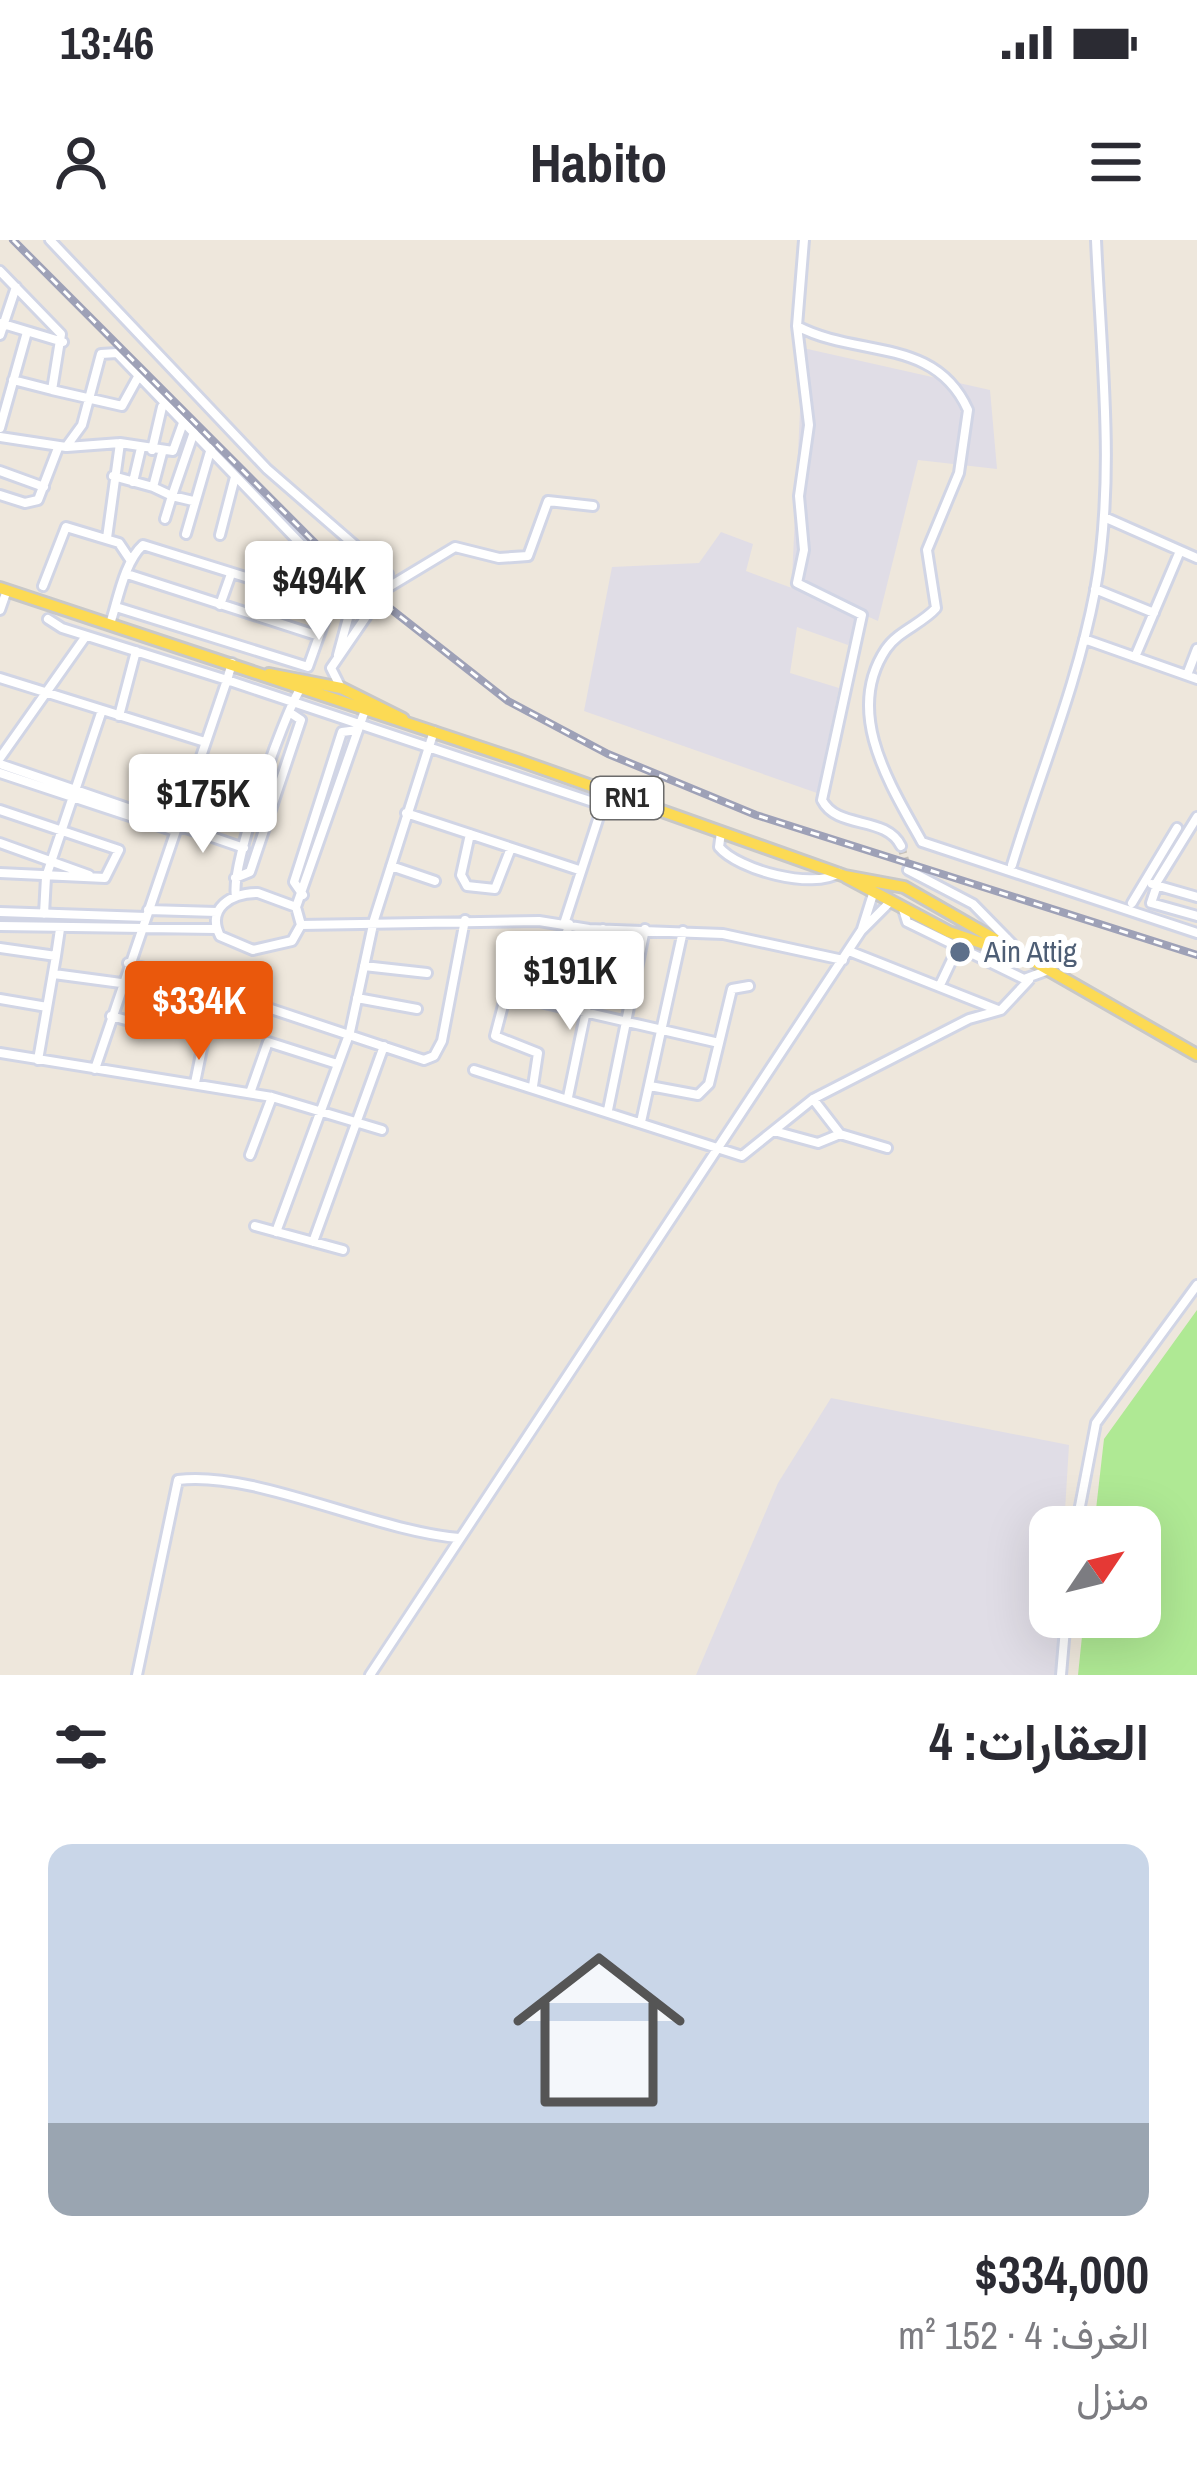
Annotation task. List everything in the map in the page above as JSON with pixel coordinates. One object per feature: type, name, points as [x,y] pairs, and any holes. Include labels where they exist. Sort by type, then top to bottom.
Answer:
[{"type":"main road","name":"RN1","points":[[4,589],[266,674],[341,688],[434,731],[842,874],[896,884],[967,919],[1017,956],[1197,1055]]},
{"type":"main road","name":"RN1","points":[[266,674],[296,696],[360,722],[409,722]]},
{"type":"main road","points":[[296,696],[311,679]]},
{"type":"main road","points":[[360,722],[369,698]]},
{"type":"main road","name":"RN1","points":[[842,874],[960,942],[1017,956]]},
{"type":"main road","points":[[887,902],[886,888],[896,884]]},
{"type":"main road","points":[[960,942],[970,933],[967,919]]},
{"type":"street","points":[[50,240],[267,469],[388,574]]},
{"type":"street","points":[[804,240],[796,326],[809,424],[799,496],[804,550],[797,584],[862,615],[822,800],[832,813],[892,833],[901,847]]},
{"type":"street","points":[[1012,866],[1074,686],[1095,589],[1104,518],[1096,240]]},
{"type":"street","points":[[0,272],[58,329],[63,343],[52,390]]},
{"type":"street","points":[[16,287],[1,328],[63,343]]},
{"type":"street","points":[[796,326],[830,341],[925,359],[968,410],[959,473],[927,550],[937,608],[886,648],[871,701],[875,752],[922,842],[1197,934]]},
{"type":"street","points":[[27,332],[0,433],[62,447],[120,443],[173,451],[183,423]]},
{"type":"street","points":[[0,494],[29,504],[38,500],[62,447],[76,438],[104,351],[117,353],[345,590],[351,607],[338,655]]},
{"type":"street","points":[[14,380],[88,402],[124,405],[139,377]]},
{"type":"street","points":[[152,487],[152,450],[163,405]]},
{"type":"street","points":[[165,519],[194,432]]},
{"type":"street","points":[[107,538],[120,443]]},
{"type":"street","points":[[186,534],[211,448]]},
{"type":"street","points":[[133,482],[152,450]]},
{"type":"street","points":[[0,471],[44,487]]},
{"type":"street","points":[[113,476],[193,501]]},
{"type":"street","points":[[220,535],[235,476]]},
{"type":"street","points":[[387,588],[455,547],[499,559],[528,556],[548,501],[592,506]]},
{"type":"street","points":[[1104,518],[1197,558]]},
{"type":"street","points":[[43,586],[64,528],[118,543],[131,562]]},
{"type":"street","points":[[110,624],[136,549],[146,545],[321,601],[328,611],[308,668],[116,607]]},
{"type":"street","points":[[1136,657],[1180,551]]},
{"type":"street","points":[[127,574],[319,636]]},
{"type":"street","points":[[220,604],[231,574]]},
{"type":"street","points":[[0,610],[4,589]]},
{"type":"street","points":[[1095,589],[1154,613]]},
{"type":"street","points":[[311,679],[331,668],[372,608]]},
{"type":"street","points":[[48,619],[86,636],[227,680],[296,696],[262,788],[235,878],[236,896]]},
{"type":"street","points":[[75,794],[0,760],[16,730],[86,636]]},
{"type":"street","points":[[1084,639],[1192,677],[1197,649]]},
{"type":"street","points":[[119,716],[136,651]]},
{"type":"street","points":[[95,1069],[232,662]]},
{"type":"street","points":[[331,668],[341,688]]},
{"type":"street","points":[[0,678],[206,742]]},
{"type":"street","points":[[44,914],[46,877],[102,710]]},
{"type":"street","points":[[235,878],[248,876],[302,720],[289,712]]},
{"type":"street","points":[[0,926],[216,929],[230,943],[261,950],[292,941],[301,925],[296,907],[360,722]]},
{"type":"street","points":[[303,895],[294,882],[315,811],[342,732],[360,722],[602,805]]},
{"type":"street","points":[[0,724],[16,730]]},
{"type":"street","points":[[276,1232],[350,1032],[374,920],[434,731]]},
{"type":"street","points":[[0,773],[244,848]]},
{"type":"street","points":[[262,788],[276,792]]},
{"type":"street","points":[[533,1086],[538,1053],[495,1036],[514,963],[558,967],[579,870],[607,791]]},
{"type":"street","points":[[0,810],[116,845],[119,850],[110,874],[97,878],[0,873]]},
{"type":"street","points":[[315,811],[328,815]]},
{"type":"street","points":[[406,813],[579,870]]},
{"type":"street","points":[[1132,903],[1152,884],[1197,817]]},
{"type":"street","points":[[1178,828],[1152,884],[1151,903],[1197,916]]},
{"type":"street","points":[[721,832],[719,847],[731,858],[807,883],[842,874]]},
{"type":"street","points":[[470,834],[461,875],[467,886],[497,887],[511,848]]},
{"type":"street","points":[[0,843],[97,878]]},
{"type":"street","points":[[391,866],[435,881]]},
{"type":"street","points":[[908,870],[984,912],[1017,956]]},
{"type":"street","points":[[1152,884],[1197,897]]},
{"type":"street","points":[[0,912],[217,912],[236,896],[268,894],[296,907]]},
{"type":"street","points":[[861,931],[873,895]]},
{"type":"street","points":[[963,899],[967,919]]},
{"type":"street","points":[[370,1675],[861,931],[887,902]]},
{"type":"street","points":[[216,929],[217,912]]},
{"type":"street","points":[[128,963],[424,1060],[439,1050],[465,920]]},
{"type":"street","points":[[301,925],[465,920],[768,940],[846,956],[940,985],[998,1011]]},
{"type":"street","points":[[38,1060],[60,929]]},
{"type":"street","points":[[568,1097],[603,929]]},
{"type":"street","points":[[608,1110],[645,929]]},
{"type":"street","points":[[641,1122],[683,931]]},
{"type":"street","points":[[940,985],[960,942],[1029,980]]},
{"type":"street","points":[[0,948],[56,956]]},
{"type":"street","points":[[364,966],[427,973]]},
{"type":"street","points":[[474,1070],[742,1156],[813,1099],[969,1019],[998,1011],[1029,980],[1046,971]]},
{"type":"street","points":[[54,974],[121,983]]},
{"type":"street","points":[[650,1086],[698,1095],[709,1084],[732,989],[749,986]]},
{"type":"street","points":[[195,1084],[214,990]]},
{"type":"street","points":[[506,994],[718,1043]]},
{"type":"street","points":[[357,998],[417,1010]]},
{"type":"street","points":[[0,999],[47,1007]]},
{"type":"street","points":[[112,1016],[159,1030]]},
{"type":"street","points":[[250,1094],[268,1042],[338,1064]]},
{"type":"street","points":[[313,1242],[384,1046]]},
{"type":"street","points":[[0,1053],[272,1097],[382,1130]]},
{"type":"street","points":[[250,1155],[272,1097]]},
{"type":"street","points":[[813,1099],[840,1134],[887,1148]]},
{"type":"street","points":[[773,1131],[818,1143],[840,1134]]},
{"type":"street","points":[[255,1226],[343,1250]]},
{"type":"street","points":[[1080,1506],[1096,1424],[1197,1285]]},
{"type":"street","points":[[137,1675],[178,1480],[228,1484],[313,1503],[383,1527],[460,1538]]},
{"type":"street","points":[[1061,1675],[1064,1638]]},
{"type":"shaded area","points":[[803,348],[990,390],[997,469],[918,460],[878,621],[860,613],[848,645],[797,627],[790,673],[839,688],[817,793],[584,711],[612,567],[699,563],[721,532],[753,544],[746,571],[849,609],[792,579]]},
{"type":"shaded area","points":[[831,1398],[1069,1445],[1065,1506],[1029,1506],[1029,1638],[1059,1638],[1057,1675],[696,1675],[778,1483]]},
{"type":"green space","points":[[1197,1310],[1197,1675],[1078,1675],[1082,1638],[1161,1638],[1161,1506],[1096,1506],[1104,1439]]},
{"type":"tunnel","points":[[372,608],[387,588]]},
{"type":"tunnel","points":[[901,846],[908,870]]},
{"type":"railway","points":[[13,240],[345,573],[508,701],[608,754],[756,815],[1197,955]]},
{"type":"place","name":"Ain Attig","points":[[960,952]]}]
